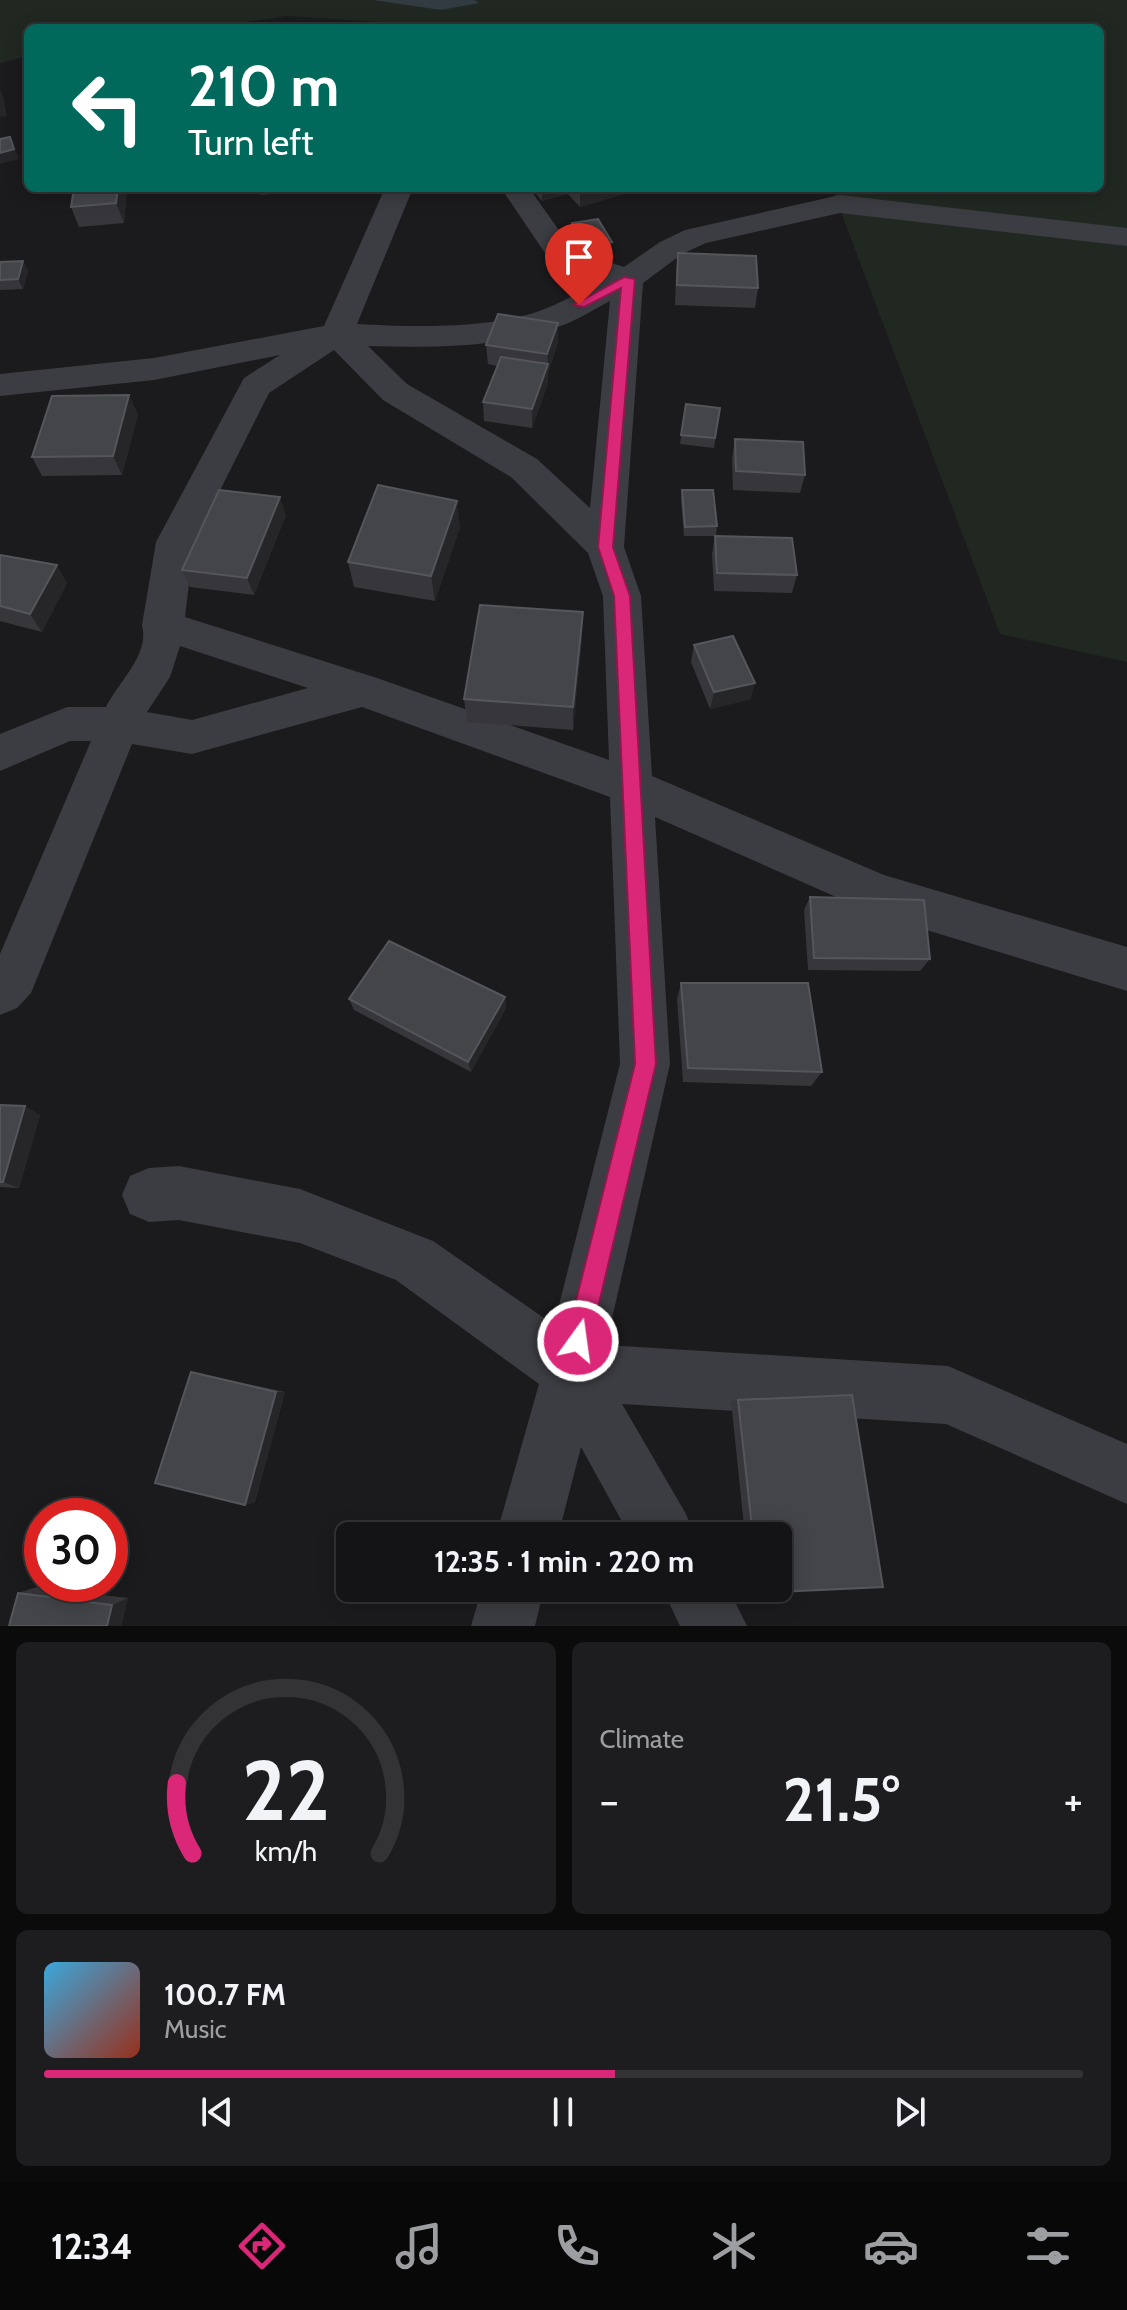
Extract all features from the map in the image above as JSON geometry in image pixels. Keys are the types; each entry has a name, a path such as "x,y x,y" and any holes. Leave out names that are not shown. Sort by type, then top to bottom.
{"street":[{"path":"0,992 14,977 127,706 150,677 163,637 162,625 175,542 256,386 337,334 397,192"},
{"path":"518,192 562,256 628,279"},
{"path":"793,192 840,204 1127,237"},
{"path":"0,385 154,369 337,334 436,338 512,327 555,317 628,279 671,248 696,236 840,204"},
{"path":"531,1522 571,1372 645,1064 622,596 605,547 628,279"},
{"path":"337,334 395,392 524,468 605,547"},
{"path":"162,625 363,690 633,787 877,894 1127,969"},
{"path":"0,753 67,724 119,724 192,737 363,690"},
{"path":"149,1195 179,1193 300,1216 414,1260 571,1372 656,1522"},
{"path":"571,1372 948,1395 1127,1474"},
{"path":"503,1626 509,1602"},
{"path":"701,1602 715,1626"}],"shaded area":[{"path":"0,0 1127,0 1127,662 1000,634 834,192 1104,192 1104,24 411,24 286,16 234,24 24,24 24,57 0,63"},
{"path":"373,0 475,0 479,3 441,10"}],"building":[{"path":"10,137 14,149 0,153 0,139"},
{"path":"73,192 117,192 116,203 71,207"},
{"path":"598,219 612,242 585,247 572,223"},
{"path":"678,253 756,256 758,288 677,285"},
{"path":"23,261 18,279 0,280 0,262"},
{"path":"498,314 558,323 547,354 486,345"},
{"path":"501,357 548,364 532,409 483,402"},
{"path":"129,395 113,456 32,457 52,396"},
{"path":"686,404 720,408 715,438 681,435"},
{"path":"735,439 803,442 805,475 736,471"},
{"path":"378,485 457,501 431,576 348,562"},
{"path":"219,490 280,497 247,578 182,570"},
{"path":"682,490 713,490 717,526 685,527"},
{"path":"715,536 792,538 797,575 717,573"},
{"path":"0,555 57,565 30,614 0,606"},
{"path":"480,605 583,612 573,707 464,699"},
{"path":"733,636 755,683 714,692 694,645"},
{"path":"810,897 924,900 930,959 814,958"},
{"path":"389,941 505,997 468,1062 349,999"},
{"path":"681,983 808,983 822,1072 688,1068"},
{"path":"0,1105 25,1106 3,1182 0,1182"},
{"path":"191,1372 276,1392 245,1505 155,1483"},
{"path":"852,1395 883,1587 792,1591 792,1522 751,1522 738,1400"},
{"path":"18,1593 24,1594 24,1602 112,1605 107,1626 9,1626"}],"route":[{"path":"578,1341 645,1064 622,596 605,547 628,279 579,305"}]}
